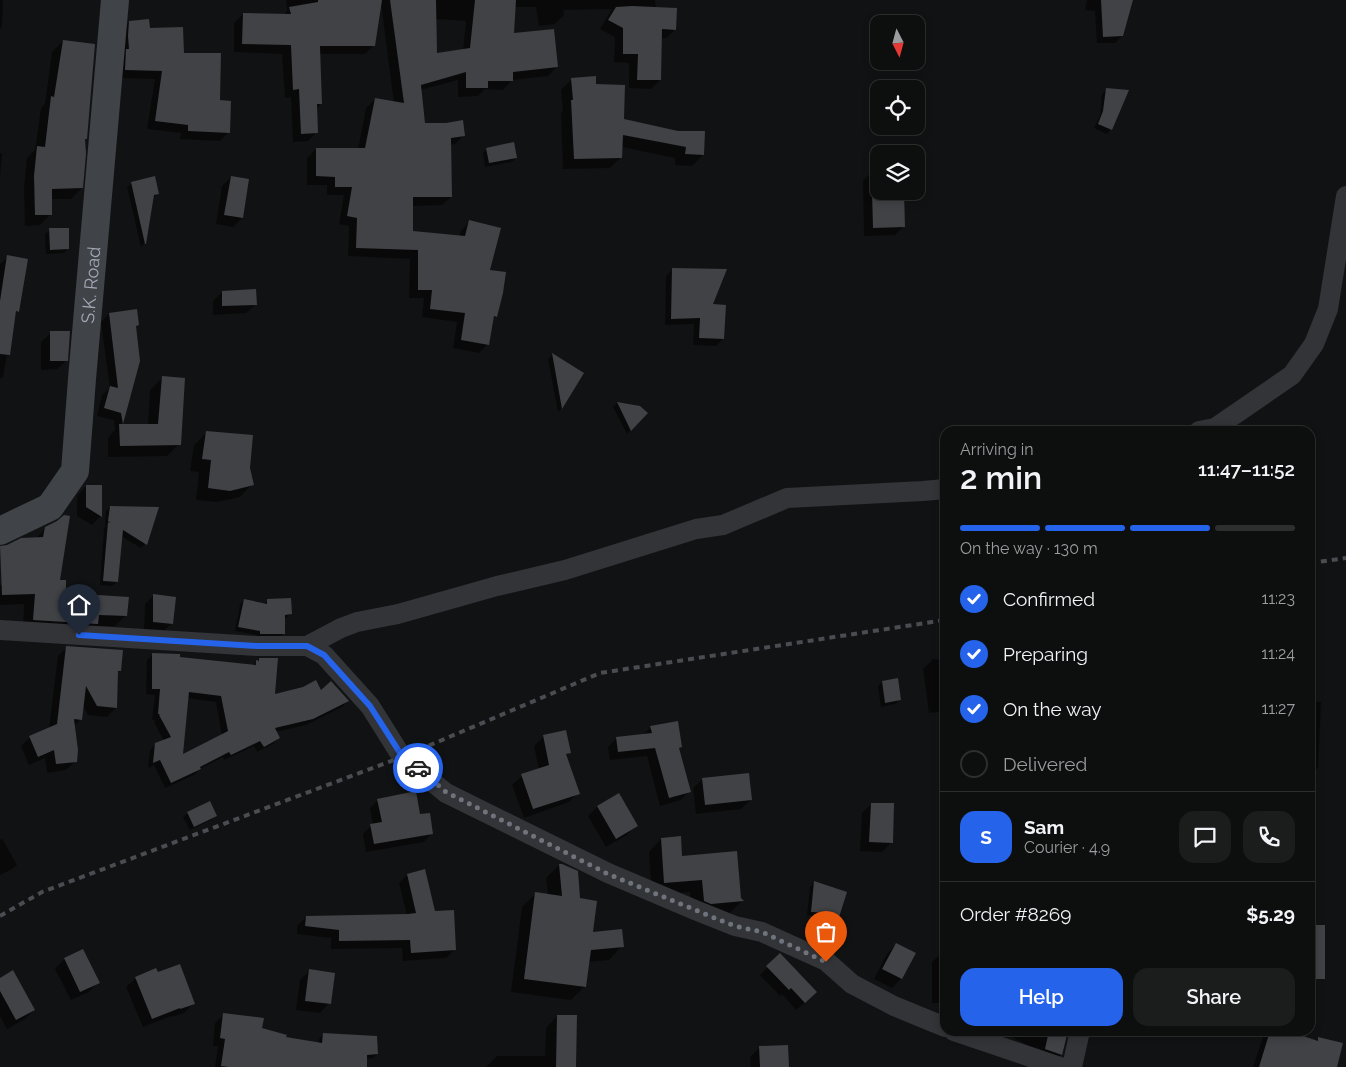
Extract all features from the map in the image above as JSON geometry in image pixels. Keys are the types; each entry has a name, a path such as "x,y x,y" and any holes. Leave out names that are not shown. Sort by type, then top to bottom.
{"main road":[{"name":"S.K. Road","path":"0,531 50,507 75,471 115,0"}],"street":[{"path":"1218,426 1292,375 1314,344 1328,309 1346,196"},
{"path":"307,646 349,625 565,570 696,529 723,524 787,498 940,489"},
{"path":"0,630 257,646 307,646 324,655 370,706 402,756 446,792 608,874 703,914 735,926 762,932 826,962 852,984 894,1006 940,1026"},
{"path":"969,1036 1060,1067"},
{"path":"1072,1067 1079,1036"}],"building":[{"path":"318,0 382,0 375,46 320,46 322,104 317,104 318,133 301,134 299,89 293,90 291,45 242,44 243,13 291,14 289,7 318,2"},
{"path":"390,0 436,0 437,53 470,48 475,0 516,0 514,33 554,29 558,67 513,72 513,81 488,81 488,88 466,88 466,72 421,85 425,123 446,123 463,120 465,136 451,138 452,197 413,197 413,231 465,236 469,220 501,228 490,270 506,272 503,293 497,317 494,316 489,345 461,340 465,313 430,309 432,290 418,290 418,250 356,248 357,218 347,216 352,187 335,187 335,177 316,176 316,148 365,148 375,98 404,103"},
{"path":"1101,0 1133,0 1123,36 1103,37"},
{"path":"616,7 677,8 676,30 662,29 661,80 637,80 638,54 623,54 623,28 608,20"},
{"path":"149,19 150,28 183,27 184,53 221,53 220,100 231,101 230,133 188,131 188,125 155,121 162,71 125,70 126,49 129,49 129,21"},
{"path":"63,40 95,44 87,139 85,139 86,154 83,188 52,189 52,215 35,215 34,176 37,146 45,147 51,96 54,97"},
{"path":"596,76 596,84 625,85 624,119 678,131 705,131 704,155 685,154 686,147 623,135 622,158 574,159 571,78"},
{"path":"1106,88 1129,90 1112,130 1098,124 1103,111"},
{"path":"514,142 517,158 489,163 486,148"},
{"path":"155,176 159,194 154,195 145,244 131,182"},
{"path":"231,176 249,179 243,218 224,215"},
{"path":"872,200 904,200 905,227 873,228"},
{"path":"49,228 69,228 69,249 50,250"},
{"path":"7,255 28,259 19,312 16,311 10,355 0,354 0,301"},
{"path":"672,268 727,269 713,304 726,305 724,339 699,338 700,318 671,319"},
{"path":"256,289 257,305 222,306 222,291"},
{"path":"137,309 139,325 136,326 140,361 123,424 121,413 104,408 110,386 118,388 109,313"},
{"path":"50,331 70,331 68,361 50,361"},
{"path":"552,353 584,373 562,409"},
{"path":"162,376 185,378 181,445 120,446 119,424 158,424"},
{"path":"617,402 640,406 648,413 631,431"},
{"path":"206,431 253,435 250,468 254,485 230,491 208,488 211,460 202,459"},
{"path":"86,485 102,485 102,517 86,507"},
{"path":"110,506 159,507 147,545 123,530 118,582 103,581 108,522 111,523 108,521"},
{"path":"64,515 70,516 60,580 66,580 66,593 129,597 127,616 99,615 98,624 33,620 35,594 2,595 0,546 7,545 21,538 43,537 45,527"},
{"path":"153,594 176,597 173,624 153,622"},
{"path":"291,598 292,614 285,615 285,634 260,634 260,631 238,627 244,599 267,604 267,599"},
{"path":"66,646 123,650 121,671 118,671 117,708 97,706 86,686 82,720 74,719 78,750 77,762 56,764 54,750 38,757 29,736 57,724"},
{"path":"152,653 180,654 180,657 256,665 256,660 259,661 259,658 278,658 275,694 303,687 316,680 321,690 331,681 349,701 313,719 275,728 280,738 264,747 260,741 231,755 229,752 200,767 201,769 171,783 160,760 153,763 155,743 171,737 160,714 158,714 160,689 152,689","holes":["189,692 221,696 228,731 183,754"]},
{"path":"898,678 901,700 885,703 882,681"},
{"path":"678,721 682,747 679,748 691,792 669,798 655,748 618,752 616,737 652,733 650,726"},
{"path":"566,730 571,753 566,754 580,794 533,809 521,774 549,765 543,735"},
{"path":"749,773 752,800 705,805 702,778"},
{"path":"416,791 420,814 430,813 433,834 374,844 370,824 382,822 377,799"},
{"path":"619,793 638,826 616,839 597,806"},
{"path":"210,801 217,816 194,827 187,812"},
{"path":"871,803 894,803 893,843 869,842"},
{"path":"681,836 682,856 737,851 741,898 744,901 711,904 704,901 702,880 664,883 661,838"},
{"path":"559,864 578,871 580,898 597,901 593,932 622,929 624,947 591,950 586,987 524,979 535,892 562,896"},
{"path":"425,869 435,911 454,910 456,950 411,953 410,940 339,941 339,930 305,926 306,916 416,913 407,874"},
{"path":"814,881 847,892 835,930 839,932 830,947 814,939 829,913 811,912"},
{"path":"1315,925 1325,925 1325,979 1315,979"},
{"path":"896,943 916,953 902,979 882,969"},
{"path":"83,949 100,983 80,992 64,958"},
{"path":"780,953 817,992 805,1003 791,988 789,990 766,966"},
{"path":"180,964 195,1004 152,1019 135,977 156,968 158,972"},
{"path":"309,969 335,973 331,1004 305,1001"},
{"path":"13,970 35,1010 16,1020 0,991 0,978"},
{"path":"223,1013 264,1018 262,1028 287,1035 286,1037 322,1043 323,1033 377,1036 378,1054 367,1055 367,1067 221,1066 225,1039 220,1038"},
{"path":"557,1015 577,1015 576,1067 556,1067"},
{"path":"1048,1036 1067,1036 1062,1055 1045,1049"},
{"path":"1268,1036 1303,1036 1318,1041 1318,1037 1343,1043 1337,1067 1259,1067"},
{"path":"788,1045 789,1067 760,1067 759,1046"}],"railway":[{"path":"1315,562 1346,558"},
{"path":"0,916 42,892 402,757 600,673 940,621"}],"way so far":[{"path":"418,768 446,792 608,874 735,926 762,932 826,962"}],"route":[{"path":"79,635 257,646 307,646 324,655 370,706 402,756 418,768"}]}
